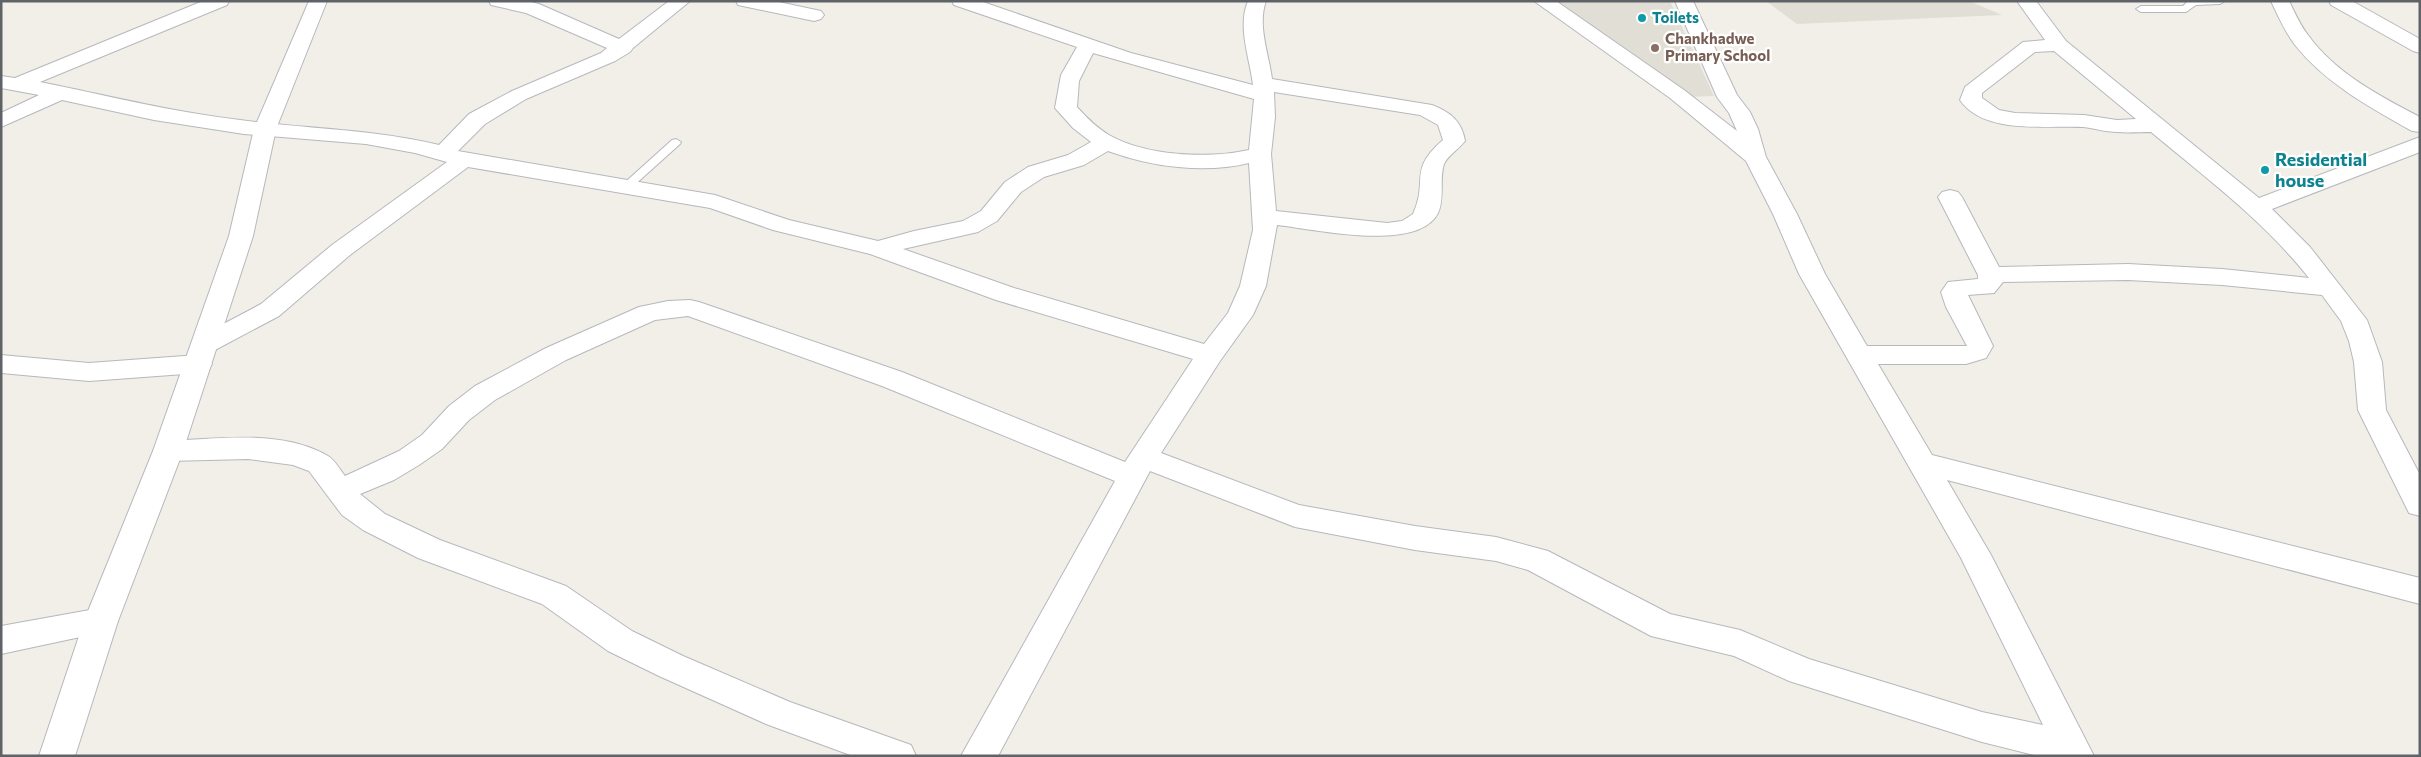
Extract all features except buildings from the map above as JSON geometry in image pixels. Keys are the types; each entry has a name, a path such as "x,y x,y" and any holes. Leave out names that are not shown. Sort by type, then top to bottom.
{"street":[{"path":"9,83 220,1"},
{"path":"498,1 532,8 623,48"},
{"path":"1,364 17,364 73,372 131,370 201,354 270,310 454,157 477,118 519,95 587,68 623,48 681,1"},
{"path":"746,1 814,15"},
{"path":"961,1 1088,45 1162,68 1264,89 1425,109 1440,115 1449,123 1454,132 1454,141 1437,156 1432,165 1430,207 1422,220 1407,228 1387,230 1264,217"},
{"path":"979,756 1138,467 1210,355 1240,315 1253,286 1265,230 1260,154 1264,117 1264,89 1254,38 1254,9 1257,1"},
{"path":"1543,1 1677,94 1755,158"},
{"path":"1684,1 1727,97 1739,112 1747,129 1755,158 1785,214 1812,274 1919,462 1975,555 2074,752"},
{"path":"2026,1 2059,45 2256,207 2301,252 2330,288 2354,320 2368,362 2372,410 2420,504"},
{"path":"2280,1 2303,41 2347,81 2382,106 2420,126"},
{"path":"2338,1 2420,46"},
{"path":"57,756 101,621 168,451 201,354 240,236 265,129 320,2"},
{"path":"1088,45 1070,71 1066,90 1066,108 1082,125 1106,143 1148,155 1196,162 1227,161 1260,154"},
{"path":"2059,45 2030,46 1972,91 1971,100 1980,108 1993,115 2014,119 2084,121 2117,126 2157,125"},
{"path":"9,83 62,92 166,116 265,129 317,131 384,140 454,157 715,202 781,225 879,249 1005,294 1210,355"},
{"path":"1,121 62,92"},
{"path":"879,249 914,238 970,227 989,216 1013,187 1036,172 1076,160 1106,143"},
{"path":"2256,207 2420,144"},
{"path":"1858,355 1966,355 1976,352 1980,346 1959,307 1954,292 1957,288 1985,287 1990,282 1991,275 1950,197"},
{"path":"1991,275 2128,272 2222,277 2330,288"},
{"path":"339,491 384,472 410,458 432,442 459,413 486,393 556,354 648,313 668,309 690,308 1138,467 1294,516 1415,538 1496,549 1537,560 1663,626 1740,644 1802,671 1982,727 2074,752"},
{"path":"168,451 277,450 300,456 319,464 353,507 374,522 429,549 554,596 620,640 671,666 778,713 898,756"},
{"path":"1919,462 2420,591"},
{"path":"1,640 101,621"}],"lane":[{"path":"2141,9 2186,9 2193,2 2220,1"},
{"path":"626,187 676,142"}],"shaded area":[{"name":"Chankhadwe Primary School","path":"1549,1 1670,1 1714,96 1687,97"},
{"path":"1766,1 1969,1 2002,15 1797,24"}],"place":[{"name":"Toilets","path":"1642,18"},
{"name":"Chankhadwe Primary School","path":"1655,48"},
{"name":"Residential house","path":"2265,170"}]}
